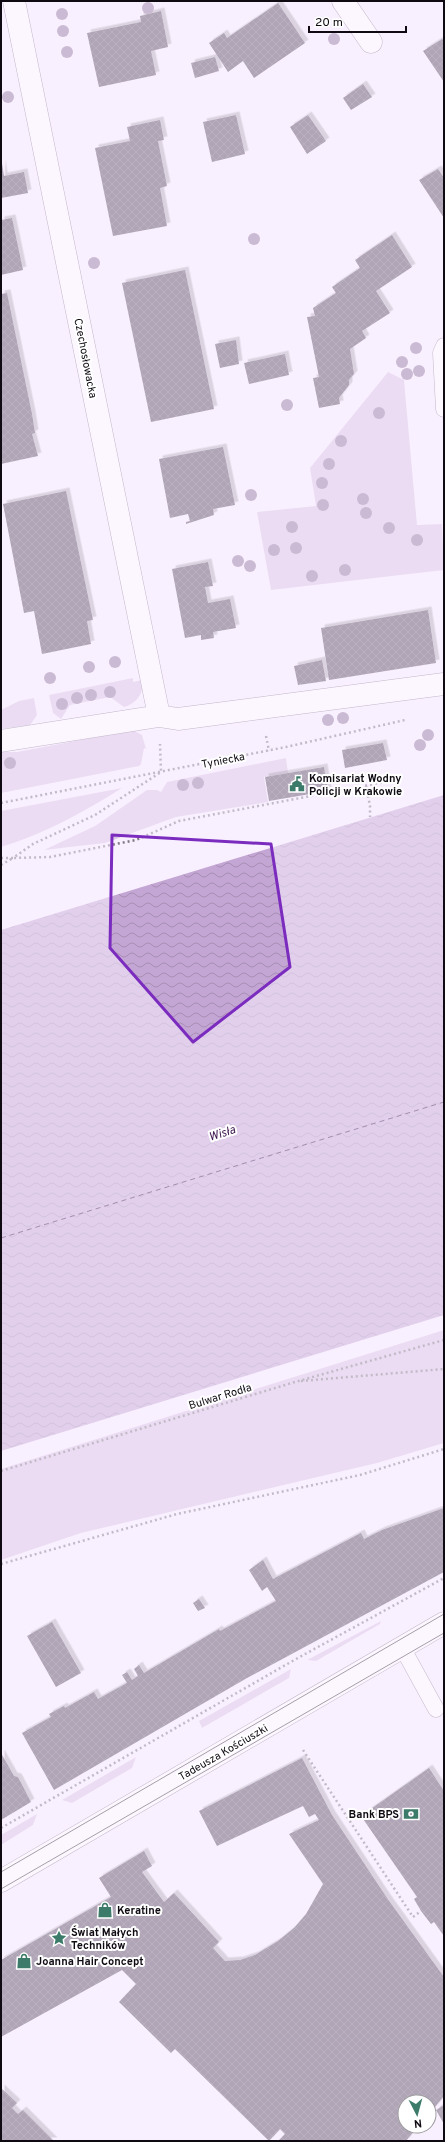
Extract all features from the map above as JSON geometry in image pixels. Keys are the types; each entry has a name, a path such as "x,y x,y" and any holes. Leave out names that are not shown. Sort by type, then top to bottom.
{"street":[{"name":"Czechosłowacka","path":"14,1 159,716"},
{"path":"343,1 371,42"},
{"path":"1,741 159,716 178,719 444,684"},
{"name":"Tadeusza Kościuszki","path":"1,1881 444,1623"}],"lane":[{"path":"444,346 441,353 444,409"},
{"path":"402,1647 436,1709"}],"path":[{"name":"Tyniecka","path":"1,803 286,747 407,719"},
{"path":"1,865 33,844 95,815 161,772"},
{"path":"1,858 50,857 136,840 179,821 390,781"},
{"path":"366,786 370,806 370,817"},
{"name":"Bulwar Rodła","path":"1,1471 295,1382 444,1340"},
{"path":"295,1382 444,1370"},
{"path":"1,1564 177,1514 360,1475 444,1449"},
{"path":"1,1828 296,1659 444,1578"},
{"path":"303,1750 414,1917 421,1911"}],"highlighted area":[{"path":"112,835 271,844 290,967 193,1042 110,948"}],"shaded area":[{"path":"388,372 404,380 417,525 442,524 444,570 271,590 257,512 316,506 310,468"},
{"path":"133,678 133,682 142,680 143,685 139,697 128,706 124,707 110,697 70,705 61,719 53,713 49,695"},
{"path":"34,698 37,715 30,725 1,729 1,710 19,701"},
{"path":"133,730 142,735 146,749 144,748 141,764 139,766 1,793 1,752 17,752"},
{"path":"286,758 288,773 264,777 268,802 176,817 105,843 44,850 95,826 147,790 157,790 161,792 167,782"},
{"path":"122,788 63,822 33,836 1,847 1,811"},
{"path":"444,1330 444,1443 377,1463 81,1533 1,1560 1,1469"},
{"path":"381,1621 380,1624 316,1661 307,1660"},
{"path":"291,1669 289,1678 202,1728 199,1721"},
{"path":"136,1757 132,1768 72,1803 62,1800"},
{"path":"37,1814 33,1825 1,1845 1,1835"}],"water":[{"name":"Wisła","path":"444,795 444,1315 1,1451 1,930"}],"building":[{"path":"278,3 305,43 254,78 243,61 228,72 209,43 224,33 227,38"},
{"path":"161,11 168,47 151,51 156,75 99,87 87,33 141,22 140,16"},
{"path":"442,39 444,41 444,82 423,51"},
{"path":"215,57 219,71 195,78 191,63"},
{"path":"363,84 372,97 351,110 343,98"},
{"path":"236,115 245,154 212,162 203,122"},
{"path":"308,115 326,141 307,154 290,127"},
{"path":"160,120 164,140 158,141 167,186 160,188 167,226 113,236 95,148 130,141 127,127"},
{"path":"2,163 4,176 24,172 28,193 1,198"},
{"path":"438,169 444,178 444,218 419,180"},
{"path":"12,218 23,270 1,275 1,220"},
{"path":"392,235 412,267 376,291 390,313 362,331 366,338 350,349 354,374 349,380 349,385 339,398 340,404 319,408 313,378 319,377 307,317 315,316 313,308 336,293 332,287 360,268 355,260"},
{"path":"185,270 214,409 151,422 122,283"},
{"path":"7,293 32,414 35,433 32,434 38,456 1,464 1,294"},
{"path":"236,340 239,364 220,368 215,344"},
{"path":"285,354 289,375 249,384 244,363"},
{"path":"223,447 235,505 213,509 214,515 186,524 186,522 190,521 188,514 170,518 159,459"},
{"path":"66,491 93,620 87,621 91,644 42,654 34,611 24,613 3,504"},
{"path":"208,562 213,586 205,587 208,603 230,599 236,628 213,632 214,638 201,640 201,635 185,638 172,569"},
{"path":"428,610 436,663 329,680 321,628"},
{"path":"322,660 326,681 298,685 294,666"},
{"path":"383,743 387,760 345,768 342,750"},
{"name":"Komisariat Wodny Policji w Krakowie","path":"324,767 328,791 269,801 265,777"},
{"path":"444,1508 444,1572 247,1678 54,1790 22,1733 51,1717 49,1714 64,1706 65,1708 94,1692 98,1699 127,1683 122,1675 127,1672 132,1680 138,1676 134,1669 139,1665 144,1673 219,1629 220,1631 276,1601 267,1587 262,1591 249,1570 263,1560 273,1579 361,1533 364,1539 382,1530"},
{"path":"199,1599 205,1608 198,1611 193,1603"},
{"path":"52,1622 81,1673 56,1687 27,1636"},
{"path":"1,1753 14,1776 18,1777 31,1802 1,1820"},
{"path":"302,1758 332,1815 387,1898 444,1977 444,2096 437,2104 437,2094 397,2094 397,2134 412,2134 406,2141 278,2141 285,2134 280,2129 269,2141 175,2049 171,2053 119,2002 136,1984 122,1970 1,2037 1,1960 111,1897 99,1878 144,1851 152,1866 142,1872 164,1902 174,1893 219,1942 213,1948 225,1961 240,1960 255,1955 278,1941 294,1928 306,1914 323,1884 289,1834 319,1820 315,1814 309,1817 303,1806 217,1846 199,1811"},
{"path":"429,1768 444,1791 444,1936 434,1922 431,1924 421,1911 414,1899 417,1897 361,1816"},
{"path":"1,2088 17,2103 12,2108 18,2114 23,2110 54,2141 1,2141"},
{"path":"444,2105 444,2124 437,2112 437,2109"}],"ferry route":[{"path":"1,1238 444,1102"}],"tram line":[{"path":"1,1872 444,1614"},
{"path":"1,1889 444,1633"}],"place":[{"name":"Komisariat Wodny Policji w Krakowie","path":"297,784"},
{"name":"Bank BPS","path":"411,1814"},
{"name":"Keratine","path":"105,1910"},
{"name":"Świat Małych Techników","path":"59,1938"},
{"name":"Joanna Hair Concept","path":"24,1961"}]}
